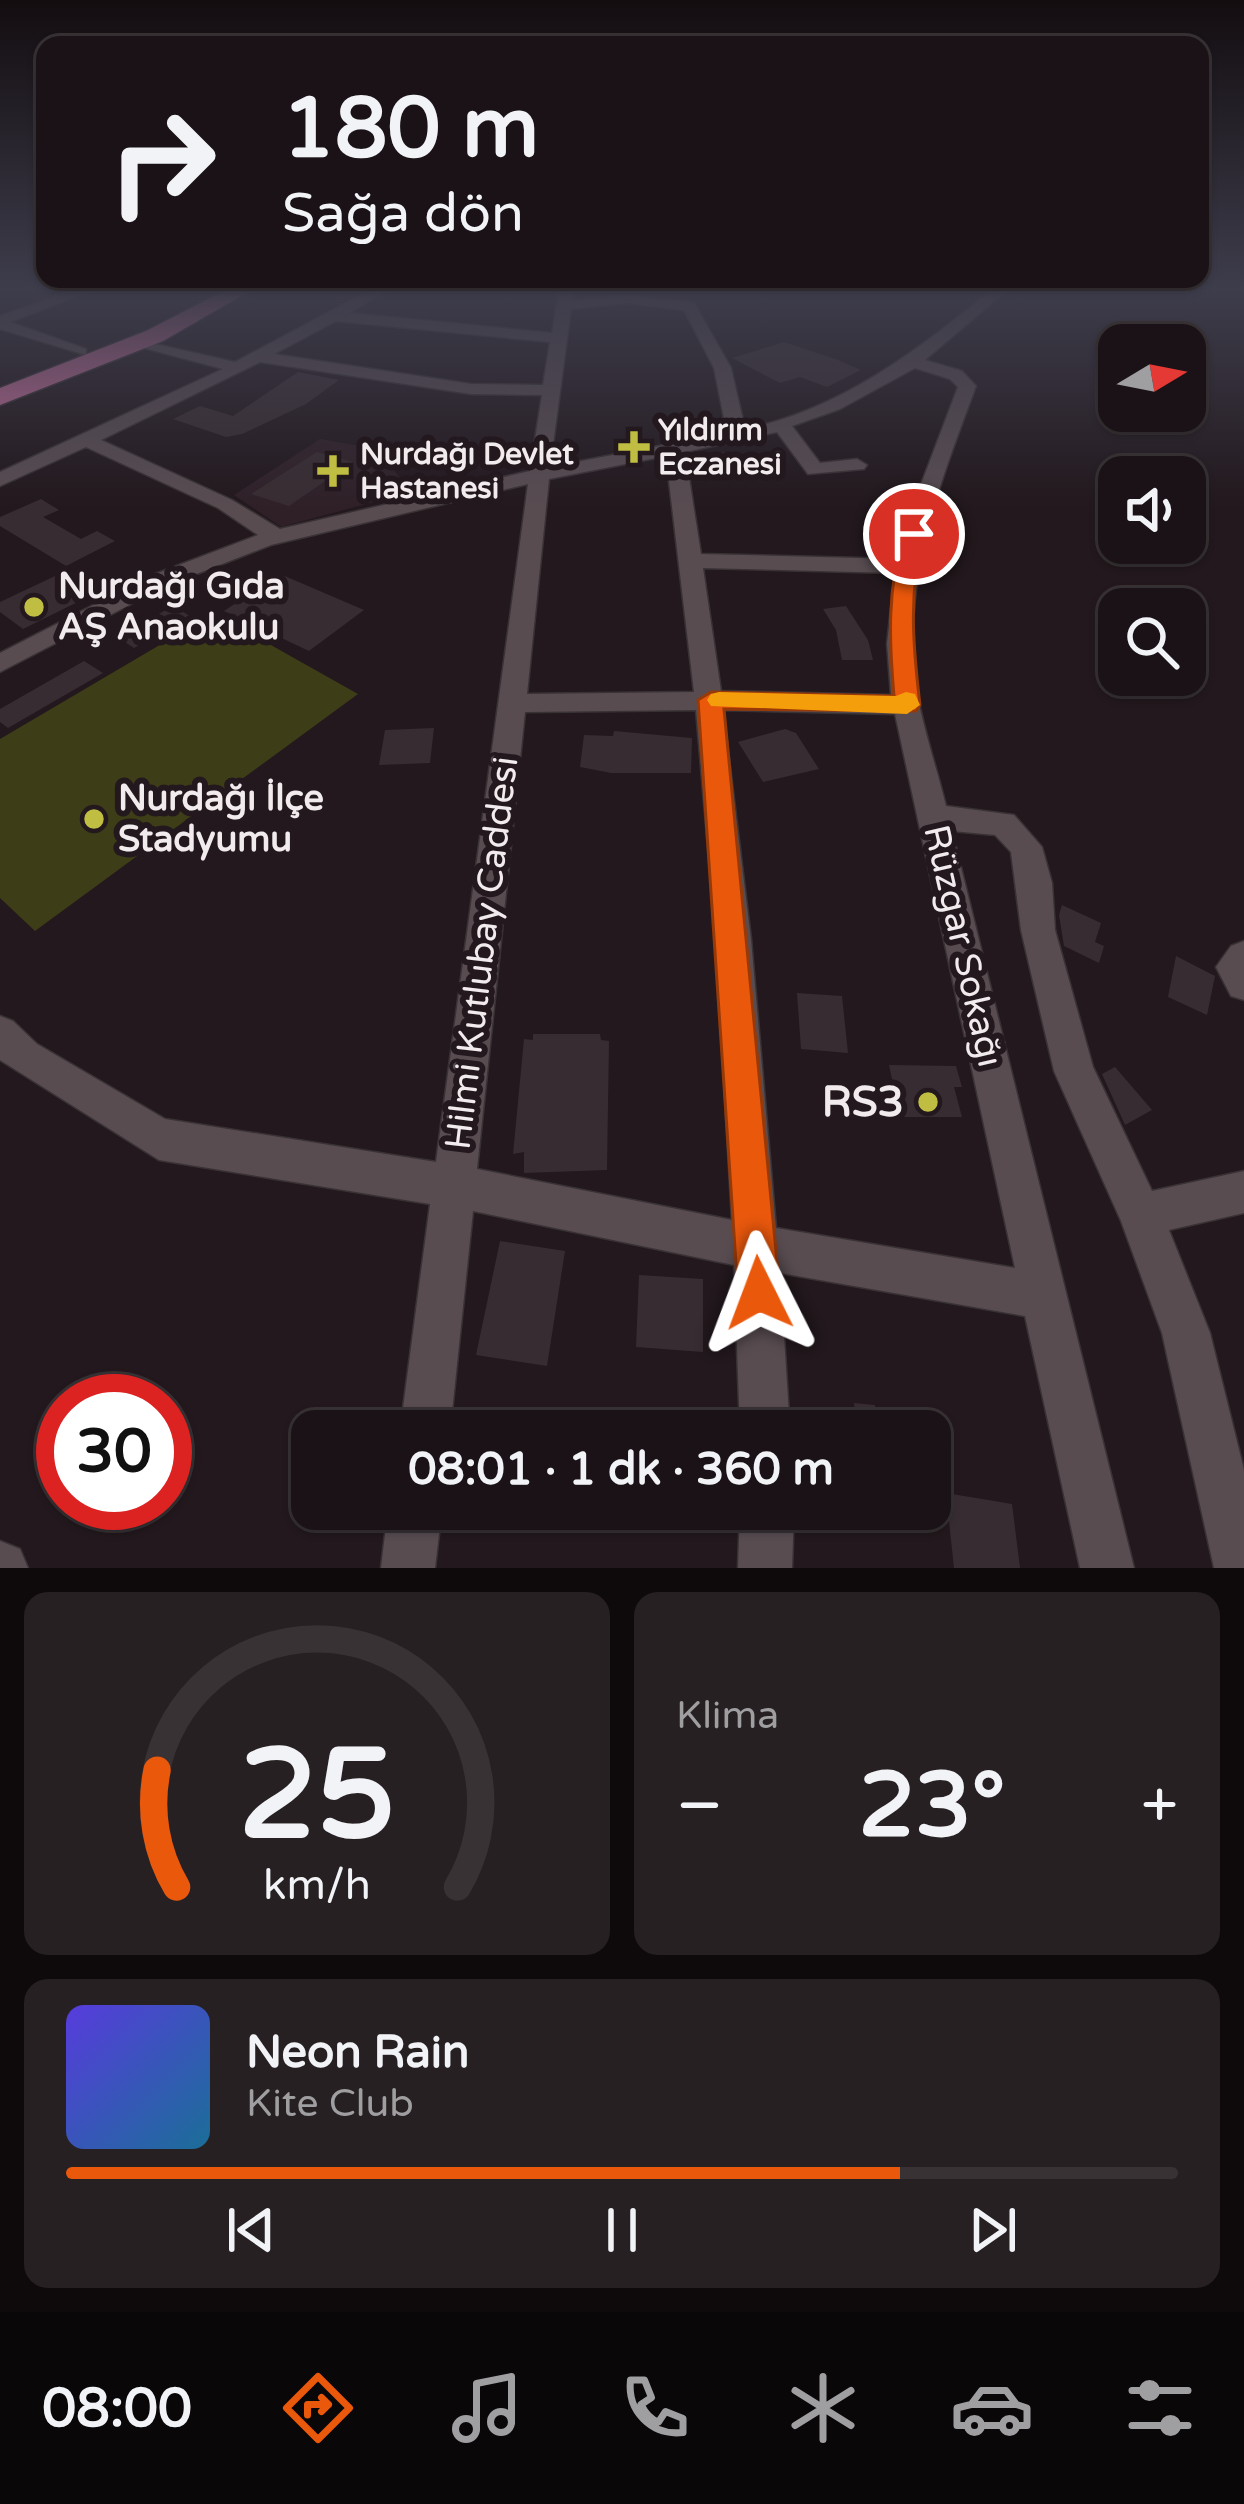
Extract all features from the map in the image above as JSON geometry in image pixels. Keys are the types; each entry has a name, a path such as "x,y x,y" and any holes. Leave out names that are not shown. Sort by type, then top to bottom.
{"highway":[{"path":"0,383 54,362"},
{"path":"0,397 88,362"}],"street":[{"path":"216,362 238,368"},
{"path":"0,480 249,362"},
{"path":"293,362 471,389 551,390"},
{"name":"Hilmi Kutlubay Caddesi","path":"427,1410 555,362"},
{"path":"723,362 736,436"},
{"path":"0,664 158,581 277,537 781,424 835,405 913,362"},
{"name":"Rüzgar Sokağı","path":"914,362 956,375 967,386 905,566 899,646 907,705 1107,1568"},
{"path":"781,424 815,470 856,464"},
{"path":"86,440 225,504 277,537"},
{"path":"675,450 711,700 757,1247 764,1410"},
{"path":"694,561 905,566"},
{"path":"512,703 711,700 907,705"},
{"path":"933,818 1003,824 1026,847 1035,883 1038,930 1074,1071 1141,1215 1186,1333 1241,1568"},
{"path":"1244,957 1234,967 1244,983"},
{"path":"0,1034 22,1058 159,1139 454,1186 757,1247 1043,1295"},
{"path":"1141,1215 1244,1192"},
{"path":"408,1568 413,1530"},
{"path":"765,1568 766,1530"}],"shaded area":[{"name":"Nurdağı Devlet Hastanesi","path":"320,439 377,449 411,492 281,527 234,495"},
{"name":"Nurdağı İlçe Stadyumu","path":"214,613 358,694 35,931 0,898 0,739"}],"building":[{"path":"740,362 843,362 861,370 827,387 800,377 780,383"},
{"path":"298,372 339,380 306,404 242,434 226,437 173,419 200,406 233,416"},
{"path":"317,452 353,462 289,506 251,494"},
{"path":"725,452 729,474 693,477 690,457"},
{"path":"41,499 59,510 43,517 81,539 97,531 115,541 66,566 0,526 0,517"},
{"path":"280,574 364,610 309,651 224,611"},
{"name":"Nurdağı Gıda AŞ Anaokulu","path":"55,576 86,598 23,629 0,612 0,602"},
{"path":"173,606 190,616 134,648 117,637"},
{"path":"846,606 868,640 873,660 842,660 836,630 823,609"},
{"path":"84,661 103,673 8,728 0,722 0,709"},
{"path":"434,728 430,763 379,765 385,730"},
{"path":"785,729 796,733 819,769 763,782 738,742"},
{"path":"614,731 692,738 691,773 611,773 580,767 584,735 613,736"},
{"path":"1062,905 1101,923 1095,942 1104,946 1099,963 1064,946"},
{"path":"1176,956 1215,976 1207,1015 1168,997"},
{"path":"797,993 842,996 848,1053 801,1049"},
{"path":"533,1034 600,1034 601,1040 609,1041 607,1170 524,1173 524,1152 513,1154 524,1039 533,1040"},
{"name":"RS3","path":"889,1065 956,1066 962,1087 954,1087 962,1117 900,1117"},
{"path":"1115,1067 1152,1110 1125,1125 1102,1074"},
{"path":"500,1241 565,1251 547,1366 476,1355"},
{"path":"639,1275 703,1279 703,1352 636,1347"},
{"path":"854,1403 875,1405 876,1410 855,1410"},
{"path":"951,1494 1012,1504 1020,1568 954,1568"}],"slow traffic":[{"path":"719,700 907,705 906,700"}],"place":[{"name":"Yıldırım Eczanesi","path":"634,447"},
{"name":"Nurdağı Devlet Hastanesi","path":"333,471"},
{"name":"Nurdağı Gıda AŞ Anaokulu","path":"34,607"},
{"name":"Nurdağı İlçe Stadyumu","path":"94,819"},
{"name":"RS3","path":"928,1102"}],"route":[{"path":"759,1293 711,700 907,705 899,630 905,566 914,534"}]}
